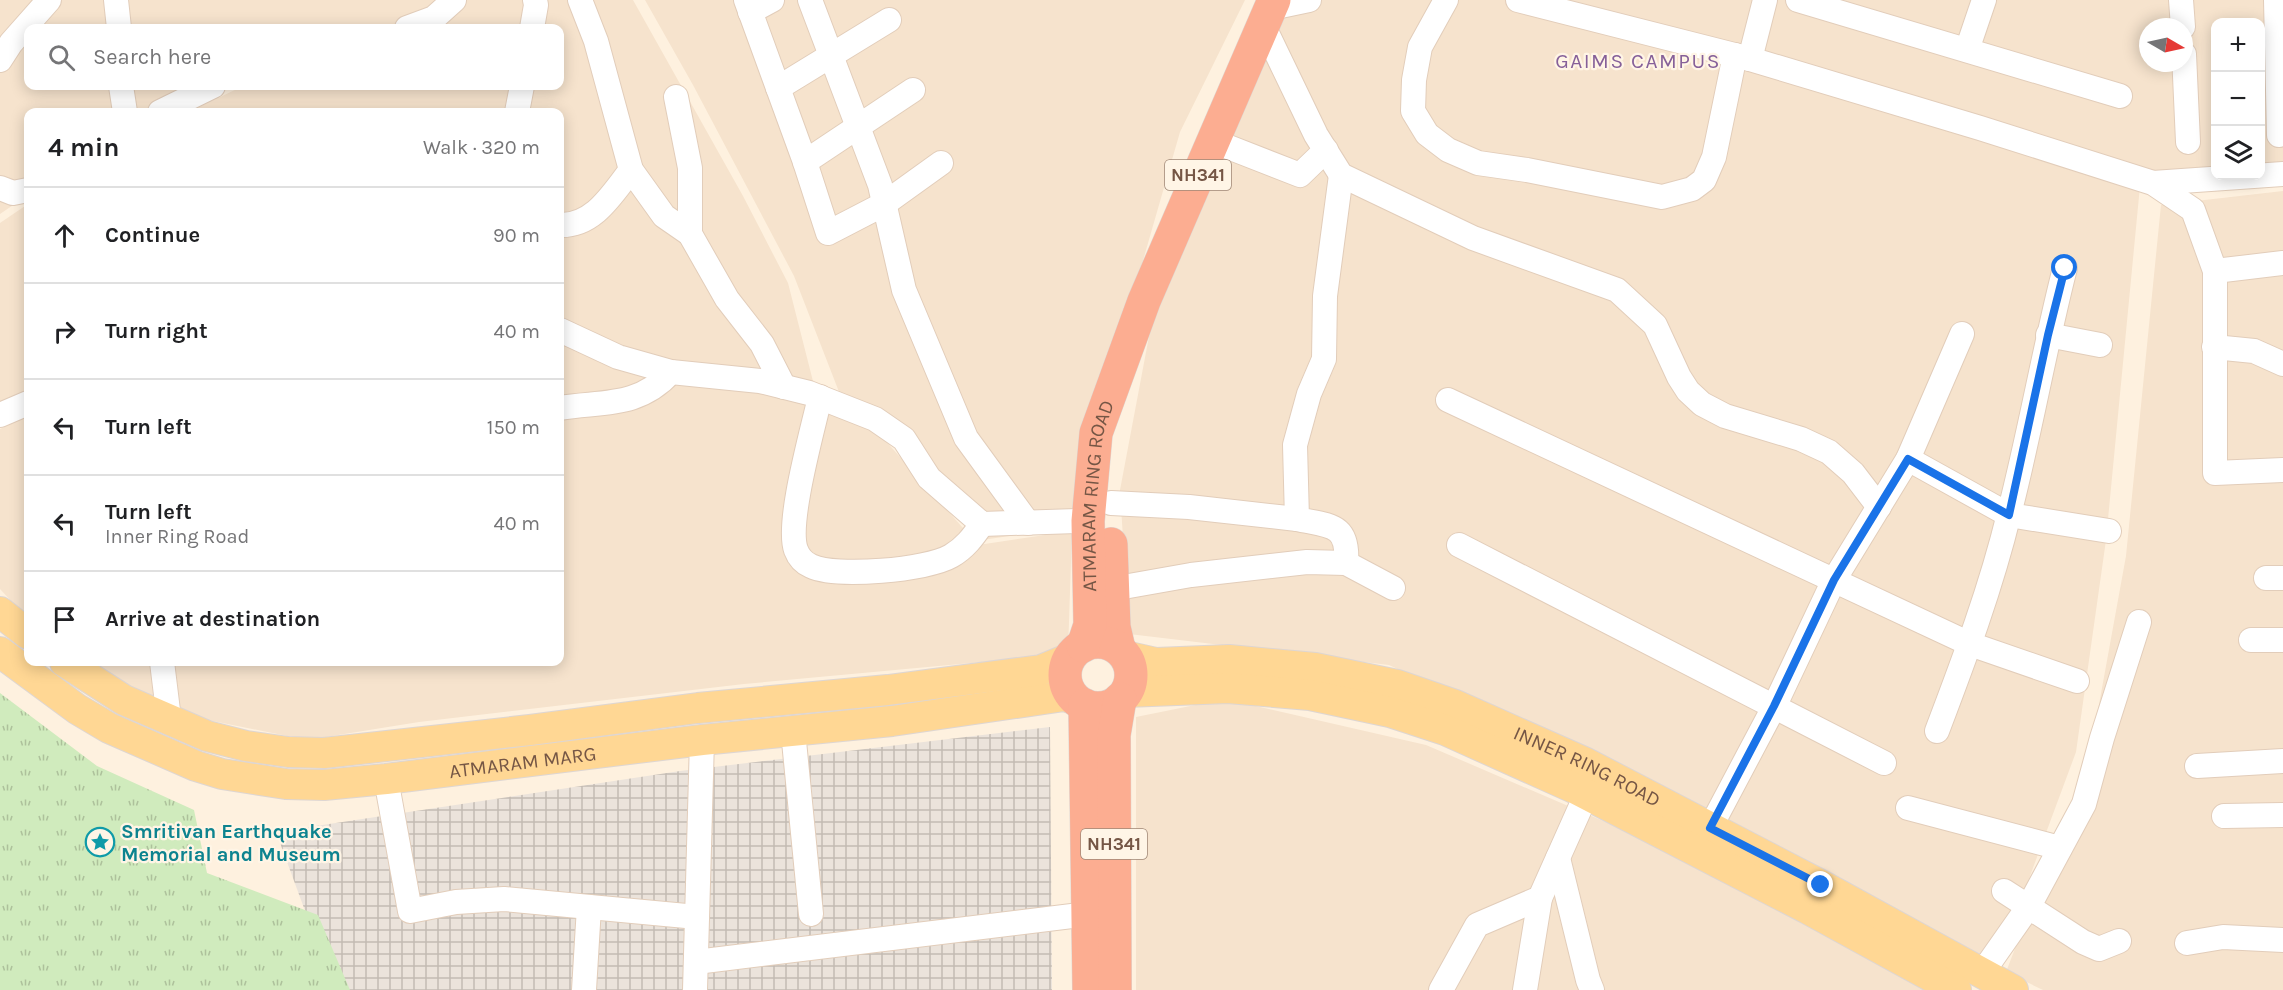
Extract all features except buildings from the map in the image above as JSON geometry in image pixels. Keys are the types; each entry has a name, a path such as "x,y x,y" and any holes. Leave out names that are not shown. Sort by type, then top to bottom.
{"highway":[{"name":"ATMARAM RING ROAD","path":"1076,652 1090,625 1088,521 1096,434 1144,301 1270,11"},
{"name":"ATMARAM RING ROAD","path":"1122,652 1114,627 1111,503 1113,438 1126,352"},
{"path":"1076,652 1101,642 1122,652"},
{"name":"NH341","path":"1076,652 1065,676 1071,693 1081,703 1089,990"},
{"name":"NH341","path":"1115,990 1114,735 1123,696 1131,674 1130,664 1122,652"},
{"path":"1081,703 1104,708 1123,696"}],"main road":[{"path":"0,612 24,631"},
{"name":"ATMARAM MARG","path":"0,652 77,709 109,728 196,766 222,774 286,784 324,785 386,779 702,740 892,721 1064,696 1081,703"},
{"name":"ATMARAM MARG","path":"76,666 92,672 123,700 207,736 238,745 288,752 340,752 698,708 1041,670 1076,652"},
{"name":"INNER RING ROAD","path":"1122,652 1156,663 1229,660 1315,668 1397,686 1455,705 1586,763 1821,885 2013,990"},
{"name":"INNER RING ROAD","path":"1123,696 1228,688 1311,695 1390,712 1445,730 1586,795 1808,909 1954,990"}],"street":[{"path":"28,24 49,0"},
{"path":"116,0 119,24"},
{"path":"418,24 434,18 454,0"},
{"path":"533,24 535,0"},
{"path":"580,0 596,41 631,170 664,216 690,234 727,299 762,344 784,387"},
{"path":"772,0 748,6 806,162 828,233 884,204 941,163"},
{"path":"810,0 880,185 904,290 966,438 1028,523"},
{"path":"1309,0 1270,11 1326,150 1341,175 1473,238 1617,290 1655,325 1678,377 1688,391 1702,404 1725,416 1801,439 1828,452 1853,474 1879,507"},
{"path":"1446,0 1420,47 1414,80 1413,111 1427,134 1448,150 1478,163 1527,170 1662,197 1692,189 1704,180 1714,157 1742,57 1766,0"},
{"path":"1518,0 1742,57 1980,128 2153,183 2193,210 2216,271 2215,473 2283,470"},
{"path":"1798,0 2120,96"},
{"path":"1967,50 1984,0"},
{"path":"2181,0 2182,18"},
{"path":"2276,0 2279,135"},
{"path":"778,88 889,20"},
{"path":"0,60 24,29"},
{"path":"2185,72 2188,142"},
{"path":"121,90 124,108"},
{"path":"167,108 205,90"},
{"path":"518,108 521,90"},
{"path":"806,162 913,90"},
{"path":"676,97 690,168 690,234"},
{"path":"1213,141 1300,175 1326,150"},
{"path":"564,224 581,222 596,212 631,170"},
{"path":"2153,183 2283,174"},
{"path":"1297,519 1295,446 1309,394 1324,358 1325,296 1341,175"},
{"path":"0,188 13,193 24,191"},
{"path":"2216,271 2283,263"},
{"path":"1937,731 1970,644 2009,515 2065,268"},
{"path":"564,332 618,357 670,372 760,381 820,397 875,419 904,439 929,478 982,524 1077,521"},
{"path":"1710,828 1774,706 1834,580 1908,459 1962,334"},
{"path":"2048,335 2100,345"},
{"path":"2214,347 2254,351 2283,364"},
{"path":"564,408 627,400 646,394 660,384 670,372"},
{"path":"820,397 797,497 794,542 803,561 813,567 830,571 883,571 922,565 949,558 965,547 982,524"},
{"path":"1448,400 1970,644 2077,681"},
{"path":"0,415 24,404"},
{"path":"1908,459 2009,515 2109,531"},
{"path":"1111,503 1189,507 1297,519 1328,526 1338,530 1344,537 1347,546 1346,563"},
{"path":"1459,545 1884,763"},
{"path":"1112,589 1191,575 1295,563 1346,563 1393,588"},
{"path":"1982,973 2029,906 2084,804 2102,738 2139,622"},
{"path":"2251,640 2283,640"},
{"path":"162,666 169,719"},
{"path":"793,731 811,914"},
{"path":"695,990 702,740"},
{"path":"2197,766 2283,761"},
{"path":"386,779 410,911 456,902 504,899 697,917"},
{"path":"1525,990 1540,898 1586,795"},
{"path":"1908,808 2060,848"},
{"path":"2224,816 2283,815"},
{"path":"1558,858 1592,990"},
{"path":"2004,891 2083,942 2099,949 2119,941"},
{"path":"1441,990 1477,925 1540,898"},
{"path":"584,990 589,907"},
{"path":"696,962 1080,915"},
{"path":"2187,943 2223,937 2283,940"}],"shaded area":[{"path":"0,0 454,0 411,24 24,24 24,90 219,90 179,108 24,108 24,198 0,214"},
{"path":"459,0 633,0 743,196 788,283 817,397 659,364 564,326 564,108 197,108 235,90 564,90 564,24 429,24"},
{"path":"645,0 1245,0 1180,132 1066,528 982,540 888,428 841,397 794,276 693,85"},
{"path":"1276,0 2283,0 2283,169 2265,171 2265,18 2211,18 2211,177 2140,186 2106,540 2076,752 1994,973 1751,835 1389,665 1129,634 1120,490 1150,331"},
{"path":"2283,191 2283,990 2043,990 2006,972 2090,754 2126,556 2161,205"},
{"path":"24,207 24,407 0,418 0,223"},
{"path":"564,338 831,407 884,439 978,545 1072,531 1068,652 744,684 419,722 307,740 183,715 84,666 564,666"},
{"path":"24,418 24,615 0,589 0,429"},
{"path":"1225,699 1426,745 1645,839 1949,990 1136,990 1136,717"},
{"path":"1050,727 1052,990 339,990 304,908 276,832 680,771"}],"green space":[{"name":"Smritivan Earthquake Memorial and Museum","path":"0,693 97,766 194,810 207,873 318,915 350,990 0,990"}],"place":[{"name":"Smritivan Earthquake Memorial and Museum","path":"100,842"}],"district":[{"name":"GAIMS CAMPUS","path":"1638,61"}],"route":[{"path":"1821,885 1710,828 1774,706 1834,580 1908,459 2009,515 2065,268"}]}
